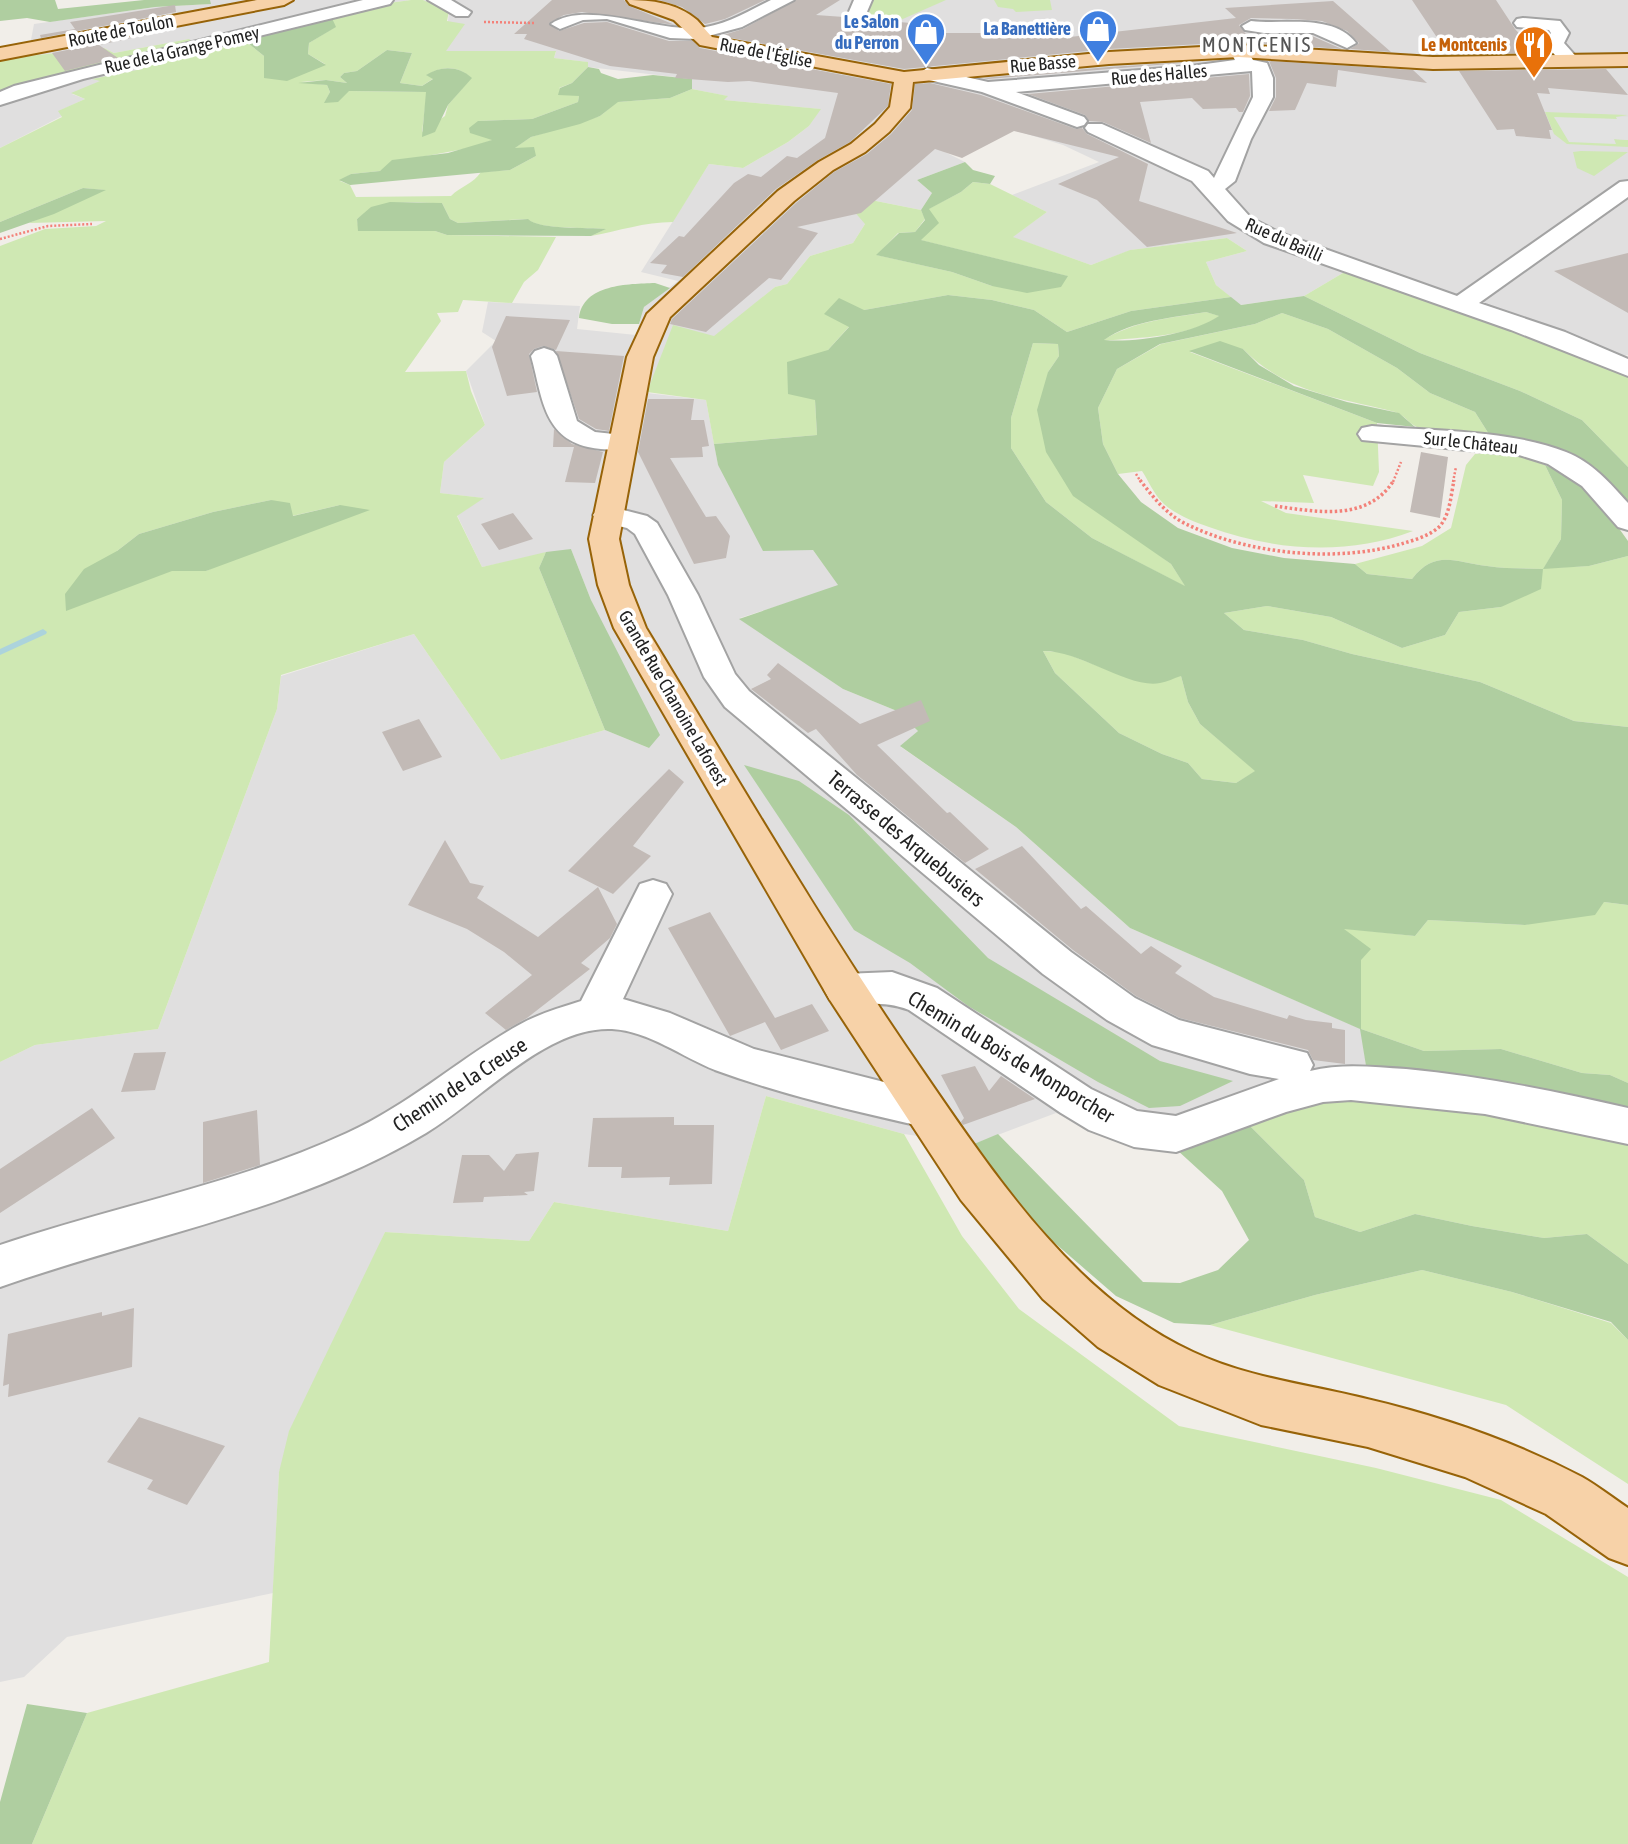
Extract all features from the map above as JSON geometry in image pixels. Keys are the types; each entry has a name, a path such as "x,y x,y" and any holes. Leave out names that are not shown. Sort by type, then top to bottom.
{"main road":[{"name":"Route de Toulon","path":"0,54 284,0"},
{"path":"636,0 694,26 702,38"},
{"name":"Rue de l'Église","path":"702,38 827,64 868,69 903,90"},
{"name":"Rue Basse","path":"903,90 927,74 1200,52 1243,57 1290,53 1423,63 1628,60"},
{"name":"Grande Rue Chanoine Laforest","path":"903,90 896,114 882,128 858,148 826,166 786,196 659,314 640,357 604,539 606,565 613,589 630,628 844,989 978,1186 1060,1284 1115,1331 1176,1368 1261,1401 1368,1423 1471,1454 1564,1496 1628,1539"}],"street":[{"path":"437,0 469,16"},
{"path":"560,24 579,15 604,13 663,32 702,38 785,0"},
{"path":"854,21 863,0"},
{"name":"Rue de la Grange Pomey","path":"0,99 21,90 77,75 374,2"},
{"path":"1200,52 1251,26 1278,8"},
{"path":"641,24 662,11"},
{"path":"1523,23 1554,24 1560,33 1555,44 1571,61"},
{"path":"1251,26 1322,28 1335,33 1347,43"},
{"path":"1213,187 1224,181 1242,138 1261,109 1265,78 1260,67 1243,57"},
{"name":"Rue des Halles","path":"988,88 1175,74 1243,57"},
{"path":"927,74 988,88 1077,121"},
{"path":"1038,108 1107,102 1173,86 1180,82 1175,74"},
{"name":"Rue du Bailli","path":"1107,102 1095,128 1182,167 1213,187 1229,212 1253,229 1368,274 1524,324 1628,368"},
{"path":"1461,304 1628,187"},
{"path":"544,356 564,424 569,431 592,439 622,442"},
{"name":"Sur le Château","path":"1386,435 1522,447 1558,458 1592,480 1628,521"},
{"name":"Terrasse des Arquebusiers","path":"608,515 637,522 647,529 683,595 720,677 737,699 1057,964 1121,1009 1167,1032 1250,1057 1292,1065"},
{"path":"594,1016 653,894"},
{"name":"Chemin du Bois de Monporcher","path":"844,989 892,987 923,999 1076,1101 1134,1129 1158,1134 1176,1134 1290,1094 1325,1085 1357,1083 1445,1089 1545,1106 1628,1126"},
{"name":"Chemin de la Creuse","path":"0,1266 207,1203 334,1158 412,1119 539,1034 576,1018 611,1013 646,1021 701,1048 771,1073 924,1109"}],"path":[{"path":"469,16 560,24"},
{"path":"0,239 48,226 92,224"},
{"path":"1275,506 1316,513 1356,510 1388,492 1397,477 1401,461 1386,435"},
{"path":"1136,474 1157,504 1185,523 1236,541 1292,553 1349,555 1389,549 1419,539 1441,524 1451,495 1457,442"}],"shaded area":[{"path":"210,0 411,0 374,5 148,62 142,69 101,81 72,94 85,99 59,111 62,116 0,148 0,96 189,39 114,53 104,48 28,56 34,24 155,7 210,4"},
{"path":"423,0 1628,0 1628,355 1596,361 1348,270 1304,296 1240,305 1216,285 1206,262 1247,251 1227,238 1131,250 1091,265 1012,237 1047,212 1012,195 1099,162 1063,145 1017,131 985,126 945,152 965,162 917,180 932,193 921,210 866,199 865,224 853,243 810,256 787,284 775,287 647,393 706,400 718,465 813,550 839,586 740,618 843,689 897,711 918,731 901,747 1016,827 1130,928 1361,1029 1367,1072 1333,1099 1222,1133 1126,1142 1056,1113 974,1144 904,1134 766,1096 728,1231 554,1202 529,1241 385,1232 279,1472 273,1593 67,1637 24,1677 0,1682 0,1062 35,1045 158,1029 277,709 281,676 414,634 501,760 605,730 649,748 571,549 482,567 457,515 483,498 440,493 444,462 485,425 466,371 496,341 482,332 488,302 580,306 577,329 636,335 644,307 678,281 641,272 709,164 743,168 788,142 809,126 820,109 723,100 727,96 692,89 692,79 588,67 587,62 554,58 556,52 445,51 449,11"},
{"path":"1554,117 1628,117 1628,140 1614,139 1616,144 1569,142"}],"green space":[{"path":"0,0 55,0 58,9 144,0 210,0 211,4 155,7 50,22 27,18 0,21"},
{"path":"423,0 449,11 447,21 465,24 446,51 556,51 554,58 588,62 588,67 572,83 559,88 579,96 578,102 532,119 478,121 493,140 469,148 421,157 380,171 351,174 340,181 350,185 356,197 451,196 481,172 510,170 536,156 513,149 531,137 600,116 617,102 670,98 692,89 728,96 724,100 821,109 809,126 788,142 743,168 709,164 673,222 642,225 591,236 605,229 542,225 527,219 458,223 450,219 442,203 408,202 377,207 357,219 359,231 435,231 447,235 556,237 538,270 524,282 512,303 463,300 458,312 437,313 441,321 405,372 466,371 485,425 444,462 440,493 484,498 457,516 482,567 546,552 539,568 605,730 501,760 414,634 281,675 277,709 158,1029 35,1045 0,1062 0,246 45,229 96,226 106,221 29,223 104,190 83,188 0,222 0,148 62,117 58,111 85,99 71,93 100,81 92,79 142,69 148,62 243,39 264,56 325,64 308,54 309,43 335,27 331,16 374,5","holes":["387,50 412,53 400,83 422,86 434,78 427,75 444,69 455,69 471,78 448,105 445,116 422,132 427,92 348,91 325,102 330,92 327,85 301,82 326,80 347,83 340,77 344,73 357,71","271,500 292,516 340,505 206,571 172,571 117,551 139,534 213,512"]},
{"path":"869,0 946,0 896,22 860,18"},
{"path":"994,0 1050,0 1052,10 1016,12 998,7"},
{"path":"331,16 336,27 309,43 308,54 326,65 287,81 264,78 264,56 243,39"},
{"path":"189,39 196,45 0,96 0,59 104,48 114,53"},
{"path":"387,50 412,53 400,83 422,86 433,79 426,75 443,69 455,69 472,78 448,105 435,132 422,137 426,92 349,91 338,102 324,103 330,92 327,85 298,83 326,80 347,83 340,77 344,73 357,71"},
{"path":"588,67 599,69 601,73 618,79 653,75 692,79 692,89 670,98 618,102 600,116 531,137 515,148 534,147 536,156 510,170 350,185 339,180 351,174 380,171 392,160 448,153 492,140 470,133 469,128 478,121 532,119 578,102 579,96 558,95 560,88 572,83"},
{"path":"1545,112 1628,115 1616,117 1618,119 1554,118 1613,139 1628,140 1628,147 1567,144 1554,134"},
{"path":"1573,152 1628,152 1594,176 1577,168"},
{"path":"965,162 973,170 995,176 990,184 973,182 961,192 929,209 939,223 921,240 1068,276 1061,287 1027,293 876,255 899,233 915,232 925,220 921,210 932,193 917,180"},
{"path":"973,182 990,184 1047,212 1013,237 1091,265 1130,250 1227,238 1247,251 1206,262 1216,285 1231,297 1131,311 1067,332 1034,310 992,300 948,295 864,310 828,350 815,400 817,435 714,444 706,400 647,392 673,325 714,336 775,287 787,284 810,256 853,243 865,224 853,210 866,199 921,210 925,219 915,232 898,233 877,255 952,272 992,286 1067,276 920,240 928,209 961,192"},
{"path":"83,188 106,190 54,214 0,233 0,222"},
{"path":"390,202 442,203 450,219 458,223 528,219 542,225 606,229 591,236 358,231 357,219 371,207"},
{"path":"1348,270 1596,361 1628,377 1628,467 1582,420 1520,391 1420,353 1304,296"},
{"path":"655,283 670,288 644,307 639,324 612,324 579,318 582,307 598,292 632,284"},
{"path":"948,295 992,300 1034,310 1067,332 1131,311 1231,297 1241,305 1304,296 1420,353 1520,391 1582,420 1628,467 1628,509 1607,479 1560,453 1492,439 1475,412 1430,393 1397,368 1328,329 1282,313 1255,324 1160,344 1117,369 1098,408 1103,444 1118,474 1141,502 1178,528 1232,548 1284,558 1355,564 1367,574 1412,579 1429,564 1446,560 1494,567 1543,569 1541,589 1501,607 1459,612 1445,635 1402,648 1331,617 1267,606 1224,613 1244,630 1303,640 1352,654 1480,682 1574,721 1628,727 1628,905 1604,902 1595,915 1525,925 1428,920 1415,936 1344,929 1371,949 1361,960 1361,1029 1424,1051 1501,1049 1582,1073 1610,1075 1628,1083 1628,1113 1367,1072 1360,1029 1130,928 1016,827 900,746 918,731 897,711 843,689 739,619 838,585 813,550 763,551 718,465 714,444 817,435 815,400 788,394 787,362 828,350 849,327 824,314 839,298 864,310","holes":["1206,312 1219,316 1194,328 1163,336 1104,340 1140,324","1033,343 1058,344 1059,356 1048,372 1037,410 1046,452 1073,496 1171,564 1185,586 1092,538 1046,502 1011,448 1011,418","1043,651 1072,656 1119,675 1148,683 1163,682 1181,676 1188,702 1200,724 1255,771 1236,783 1202,779 1188,763 1162,754 1119,733 1055,673"]},
{"path":"1206,312 1220,316 1178,333 1102,341 1139,325"},
{"path":"1282,313 1328,329 1397,368 1430,393 1475,412 1492,439 1423,429 1414,426 1395,412 1314,392 1278,376 1243,349 1190,352 1377,423 1379,472 1373,486 1303,475 1314,503 1261,501 1286,513 1413,531 1388,539 1337,547 1260,541 1209,527 1178,514 1159,499 1142,471 1118,474 1103,444 1098,408 1117,369 1161,344 1255,324"},
{"path":"1220,341 1243,349 1259,365 1294,386 1347,402 1399,413 1415,427 1377,423 1189,351"},
{"path":"1033,343 1058,344 1059,356 1048,372 1124,529 1171,564 1186,587 1092,538 1046,502 1011,448 1011,418"},
{"path":"1513,452 1545,465 1562,500 1561,539 1544,568 1589,566 1628,556 1628,727 1574,721 1480,682 1352,654 1303,640 1244,630 1224,613 1267,606 1331,617 1402,648 1445,635 1459,612 1501,607 1543,569 1494,567 1446,560 1429,564 1412,579 1367,574 1355,564 1422,546 1451,528 1466,465 1475,454"},
{"path":"1545,465 1573,477 1598,499 1628,541 1628,556 1589,566 1543,569 1561,539 1562,500"},
{"path":"271,500 290,503 293,516 340,505 370,510 206,571 172,571 66,611 65,594 84,569 117,551 139,534 213,512"},
{"path":"571,549 591,600 660,735 649,748 605,730 539,568 546,552"},
{"path":"1043,651 1062,652 1126,677 1181,676 1188,702 1200,724 1256,771 1236,783 1202,779 1188,763 1162,754 1119,733 1055,673"},
{"path":"744,765 799,781 849,815 988,958 1160,1061 1233,1081 1180,1106 1149,1108 1098,1082 968,1006 910,963 854,930"},
{"path":"1604,902 1628,905 1628,1083 1610,1075 1582,1073 1501,1049 1424,1051 1361,1029 1361,959 1343,928 1415,936 1428,920 1525,925"},
{"path":"766,1096 904,1134 962,1236 1019,1309 1179,1426 1376,1468 1501,1500 1628,1577 1628,1844 32,1844 87,1713 269,1662 279,1472 289,1431 385,1232 529,1241 554,1202 728,1231"},
{"path":"1333,1099 1444,1108 1628,1142 1628,1264 1587,1234 1544,1238 1415,1214 1360,1232 1315,1217 1304,1180 1249,1125"},
{"path":"1249,1125 1304,1180 1315,1217 1360,1232 1415,1214 1544,1238 1587,1234 1628,1264 1628,1340 1611,1322 1512,1292 1422,1270 1315,1295 1210,1325 1174,1323 1116,1296 1034,1225 974,1144 998,1134 1143,1282 1180,1283 1218,1270 1249,1240 1222,1191 1176,1149"},
{"path":"1422,1270 1512,1292 1611,1323 1628,1340 1628,1484 1506,1405 1210,1325 1315,1295"},
{"path":"27,1704 87,1713 32,1844 0,1844 0,1802"}],"building":[{"path":"552,0 624,0 629,6 675,25 582,12 564,15 549,23 559,31 584,23 607,22 669,41 693,41 700,48 891,84 888,106 850,142 776,189 683,277 661,273 667,265 650,263 679,236 684,237 734,183 748,174 761,177 787,156 797,158 825,138 838,93 749,81 675,78 677,74 610,66 524,39 527,34 514,34"},
{"path":"659,0 765,0 725,19 705,24 682,7"},
{"path":"796,0 840,0 816,15 844,17 843,22 853,28 867,19 921,24 913,33 1067,33 1070,37 1236,18 1225,8 1333,1 1391,52 1350,49 1359,43 1347,31 1322,21 1293,19 1251,18 1239,25 1245,33 1264,36 1312,36 1342,49 1239,42 1109,49 904,69 720,36 743,29"},
{"path":"1412,0 1496,0 1515,29 1531,46 1543,46 1549,53 1448,54"},
{"path":"175,5 176,12 41,38 40,35 75,29 70,22"},
{"path":"178,28 99,45 118,58 65,71 52,53"},
{"path":"1205,61 988,79 983,78 1109,67"},
{"path":"1269,61 1413,70 1427,83 1338,70 1336,87 1307,83 1295,110 1269,111 1276,97 1276,78"},
{"path":"1606,69 1628,95 1548,88 1550,94 1537,93 1552,130 1549,130 1551,139 1516,136 1514,129 1497,130 1459,71"},
{"path":"1249,74 1250,96 1243,112 1236,108 1203,109 1192,98 1140,102 1151,143 1103,122 1089,121 1085,115 1028,94"},
{"path":"930,83 981,95 1076,129 1082,128 1087,134 1148,164 1139,201 1237,233 1147,247 1097,200 1058,184 1119,157 1014,131 962,158 935,149 861,213 797,227 818,233 781,280 769,278 706,332 670,324 672,319 796,203 834,172 867,154 891,134 912,110 915,84"},
{"path":"1628,253 1628,313 1554,271"},
{"path":"506,316 570,320 556,350 543,346 529,354 537,392 507,396 492,347"},
{"path":"556,351 624,356 609,431 596,429 579,419"},
{"path":"648,399 694,399 691,420 704,420 709,446 702,447 703,457 670,458 706,517 716,516 730,536 726,558 694,564 638,452"},
{"path":"554,429 572,444 603,452 595,483 565,482 574,447 553,447"},
{"path":"1421,452 1448,457 1440,518 1410,512"},
{"path":"513,513 533,539 499,550 481,524"},
{"path":"778,663 860,724 921,700 930,721 877,745 947,813 950,812 989,849 965,863 857,775 816,729 808,733 751,689 771,679 767,675"},
{"path":"419,719 442,757 403,771 382,732"},
{"path":"669,769 684,782 633,846 651,856 613,894 568,871"},
{"path":"445,840 470,883 484,886 477,898 538,937 598,887 617,924 610,938 581,963 590,969 527,1018 506,1030 485,1013 532,975 504,952 467,929 408,905"},
{"path":"1022,846 1081,909 1086,906 1141,954 1151,946 1182,966 1175,973 1214,997 1287,1019 1289,1015 1332,1023 1332,1028 1345,1030 1345,1064 1313,1060 1308,1050 1180,1018 1136,996 1073,950 975,869"},
{"path":"710,912 775,1018 812,1004 829,1031 781,1050 765,1022 730,1036 668,928"},
{"path":"166,1052 155,1090 121,1092 134,1053"},
{"path":"975,1066 989,1091 1001,1076 1035,1099 963,1125 961,1122 964,1118 941,1075"},
{"path":"92,1108 115,1138 0,1213 0,1169"},
{"path":"257,1110 260,1165 203,1183 203,1122"},
{"path":"674,1117 674,1125 714,1125 712,1184 669,1185 670,1177 621,1178 622,1167 588,1167 593,1118"},
{"path":"539,1152 534,1191 524,1192 528,1195 484,1197 483,1202 453,1203 462,1155 489,1155 504,1171 516,1154"},
{"path":"134,1308 132,1367 8,1397 9,1384 3,1386 8,1334 102,1312 102,1316"},
{"path":"139,1417 225,1446 187,1505 147,1489 153,1480 107,1462"}],"waterway":[{"path":"0,652 43,632"}],"place":[{"name":"La Banettière","path":"1098,63"},
{"name":"Le Salon du Perron","path":"926,66"},
{"name":"Le Montcenis","path":"1534,79"}],"district":[{"name":"MONTCENIS","path":"1257,45"}]}
